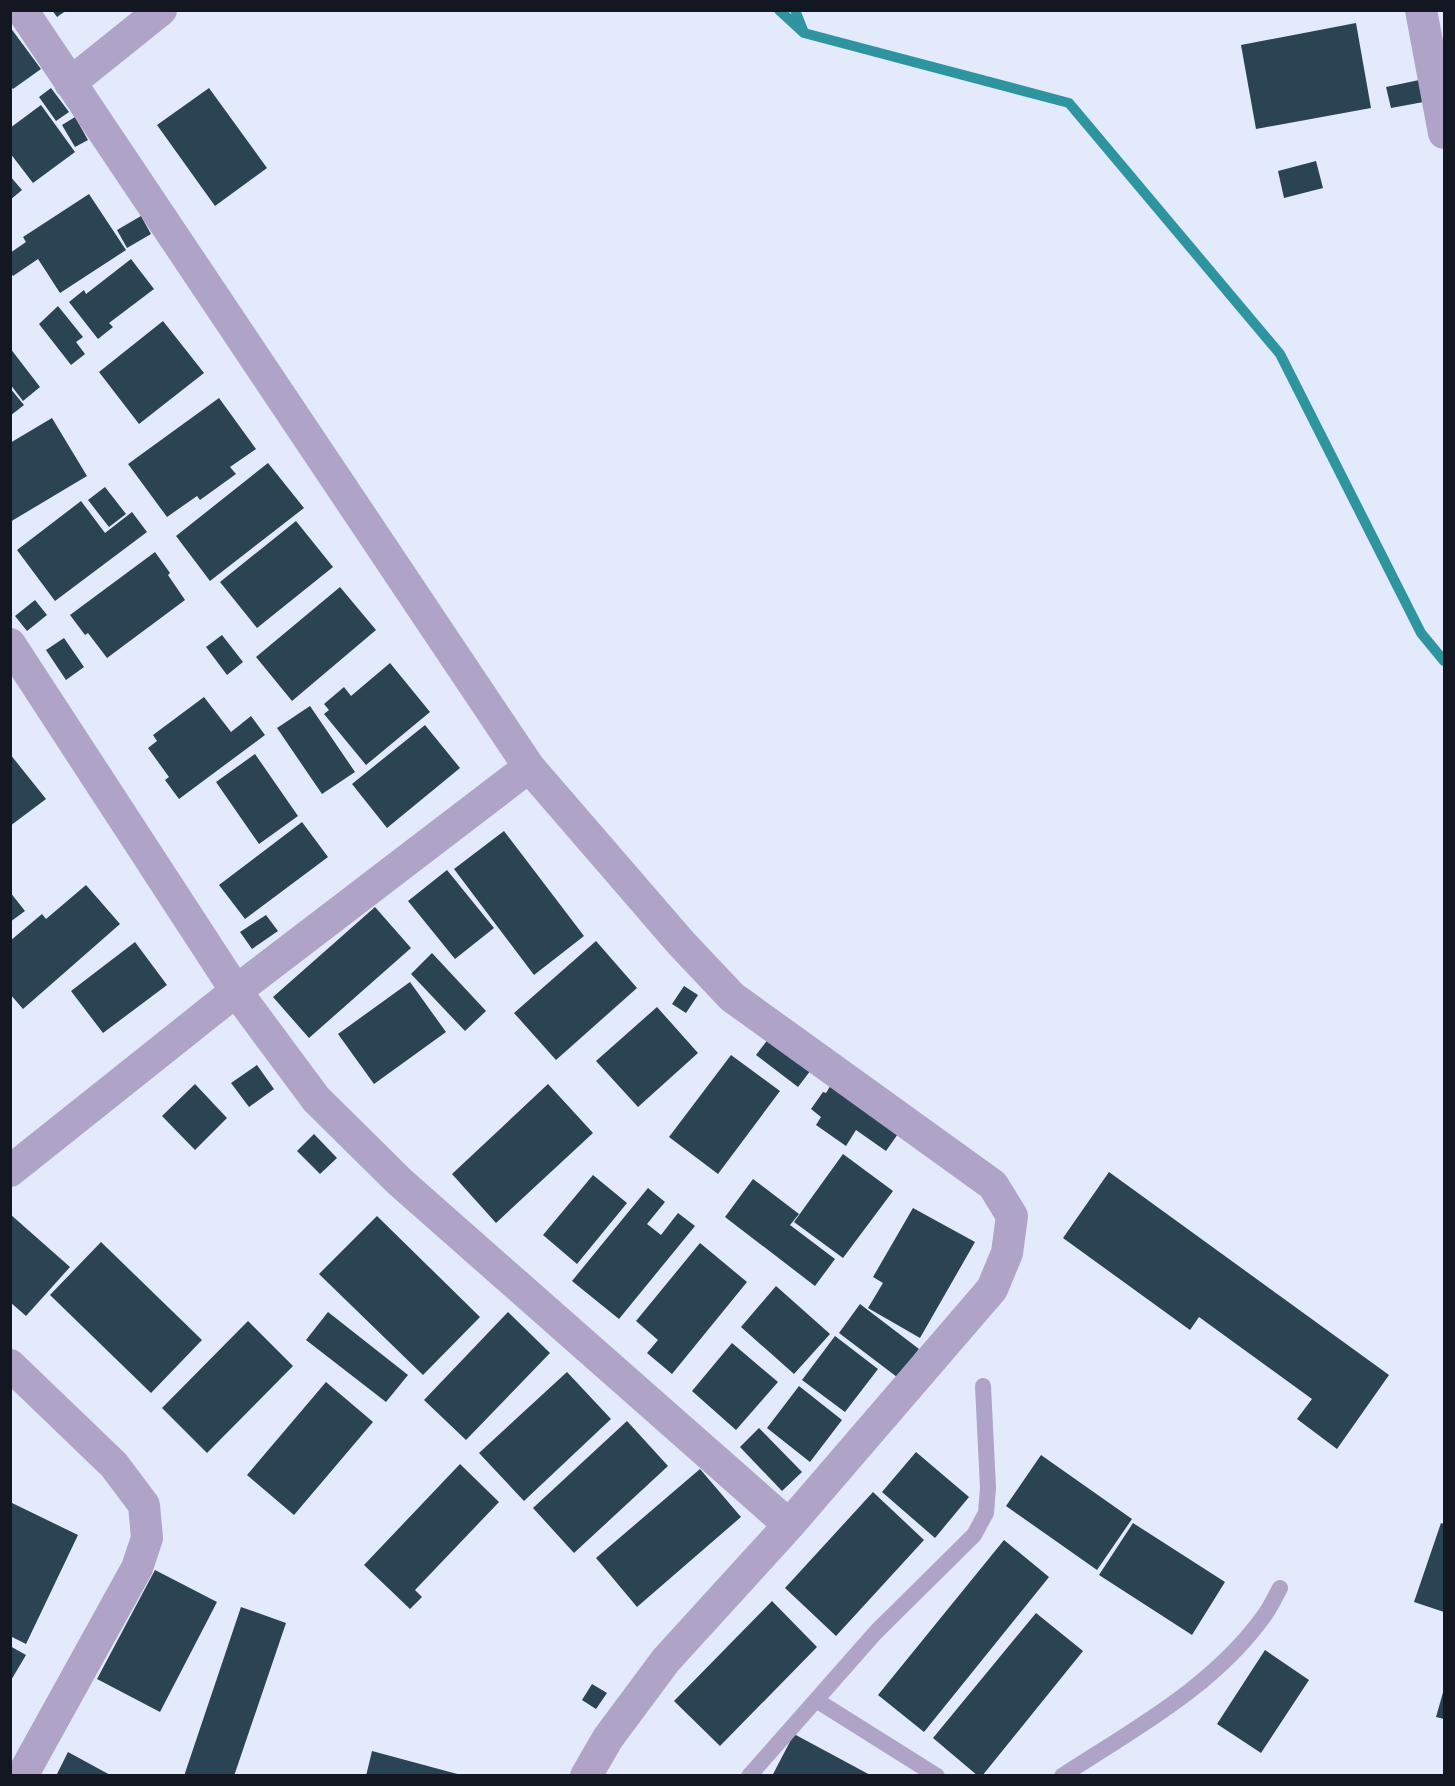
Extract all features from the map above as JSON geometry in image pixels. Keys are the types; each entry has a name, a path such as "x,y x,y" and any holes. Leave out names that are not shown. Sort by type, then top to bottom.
{"street":[{"path":"22,10 528,767 681,943 732,998 993,1185 1012,1216 1007,1253 992,1289 789,1525 666,1660 608,1738 586,1776"},
{"path":"70,83 161,10"},
{"path":"1421,10 1444,133"},
{"path":"10,644 236,991 316,1100 400,1182 789,1525"},
{"path":"10,1171 236,991 528,767"},
{"path":"10,1365 114,1465 144,1505 147,1538 137,1568 22,1776"}],"lane":[{"path":"748,1776 876,1632 974,1535 986,1514 988,1488 983,1386"},
{"path":"1062,1776 1202,1682 1234,1652 1265,1616 1281,1588"},
{"path":"816,1700 937,1776"}],"building":[{"path":"52,10 67,10 57,17"},
{"path":"1356,23 1371,108 1256,129 1241,45"},
{"path":"10,27 41,69 13,89 10,85"},
{"path":"1424,79 1429,101 1391,108 1386,87"},
{"path":"51,88 69,112 56,121 39,97"},
{"path":"209,88 267,168 215,206 157,125"},
{"path":"41,105 75,152 33,183 10,153 10,128"},
{"path":"75,117 88,140 75,147 62,125"},
{"path":"1316,161 1323,188 1284,198 1278,171"},
{"path":"10,176 22,190 10,200"},
{"path":"89,194 126,250 60,293 38,259 13,276 10,272 10,253 26,242 23,237"},
{"path":"141,216 151,234 127,248 117,230"},
{"path":"131,259 154,289 109,323 113,327 98,339 69,302 84,290 86,294"},
{"path":"58,306 83,337 76,342 85,354 71,365 39,324"},
{"path":"163,321 204,373 139,424 99,372"},
{"path":"10,348 40,387 23,401 10,384"},
{"path":"10,388 24,405 10,416"},
{"path":"219,398 256,449 230,467 236,474 200,500 197,496 167,517 128,464"},
{"path":"52,418 87,476 10,522 10,443"},
{"path":"268,463 304,508 210,581 176,536"},
{"path":"105,487 126,514 109,527 88,500"},
{"path":"81,501 105,533 132,512 147,532 55,601 17,550"},
{"path":"296,521 333,567 257,628 220,582"},
{"path":"155,552 185,600 107,658 88,633 85,635 70,615"},
{"path":"340,587 376,630 292,701 256,657"},
{"path":"35,600 47,615 27,631 15,616"},
{"path":"222,635 243,662 227,675 206,647"},
{"path":"64,638 84,667 66,680 46,650"},
{"path":"390,663 430,712 366,765 324,714 329,710 324,704 344,687 351,696"},
{"path":"204,697 231,732 251,716 265,735 179,799 165,780 169,777 148,748 157,741 153,735"},
{"path":"310,706 355,772 322,794 277,728"},
{"path":"425,725 460,768 387,828 352,784"},
{"path":"10,754 46,799 10,826"},
{"path":"255,754 298,816 259,844 216,782"},
{"path":"302,822 328,857 245,919 219,885"},
{"path":"504,831 584,936 534,975 454,869"},
{"path":"447,870 494,928 455,959 408,901"},
{"path":"86,885 120,924 23,1009 10,994 10,941 42,914 46,919"},
{"path":"10,892 25,911 10,922"},
{"path":"375,907 411,948 309,1038 273,997"},
{"path":"266,915 278,931 252,949 240,932"},
{"path":"596,941 637,988 556,1060 514,1013"},
{"path":"135,942 167,985 103,1033 71,991"},
{"path":"432,953 486,1011 465,1031 411,974"},
{"path":"410,982 446,1032 374,1084 338,1034"},
{"path":"684,986 698,995 686,1013 672,1004"},
{"path":"657,1007 698,1053 638,1107 596,1061"},
{"path":"769,1038 811,1070 798,1087 756,1055"},
{"path":"731,1055 780,1091 718,1174 669,1137"},
{"path":"257,1065 274,1089 249,1107 231,1083"},
{"path":"832,1083 900,1131 886,1151 856,1130 846,1146 816,1125 821,1117 811,1109"},
{"path":"195,1084 227,1118 195,1150 162,1116"},
{"path":"548,1084 593,1133 496,1223 452,1174"},
{"path":"314,1134 337,1158 320,1174 297,1151"},
{"path":"843,1154 893,1191 843,1258 794,1222"},
{"path":"1109,1172 1389,1375 1337,1449 1297,1419 1312,1399 1199,1317 1190,1330 1063,1238"},
{"path":"593,1175 627,1203 577,1264 543,1235"},
{"path":"753,1179 799,1214 790,1225 835,1259 815,1286 725,1217"},
{"path":"648,1188 665,1202 647,1224 661,1235 678,1213 695,1226 619,1319 572,1281"},
{"path":"913,1208 975,1242 920,1338 868,1308 883,1283 873,1277"},
{"path":"10,1214 70,1267 26,1316 10,1302"},
{"path":"377,1216 480,1317 423,1375 319,1274"},
{"path":"101,1242 202,1340 151,1393 50,1295"},
{"path":"700,1243 747,1282 672,1374 647,1353 658,1340 636,1321"},
{"path":"776,1286 830,1334 794,1374 741,1327"},
{"path":"860,1304 919,1349 897,1377 839,1333"},
{"path":"328,1312 408,1375 386,1402 306,1340"},
{"path":"508,1312 550,1353 466,1440 424,1400"},
{"path":"248,1321 293,1366 207,1453 162,1408"},
{"path":"835,1336 878,1369 845,1412 802,1380"},
{"path":"732,1343 778,1382 736,1430 692,1391"},
{"path":"567,1372 611,1419 524,1501 479,1453"},
{"path":"326,1382 373,1422 294,1515 247,1475"},
{"path":"799,1386 842,1420 810,1462 767,1428"},
{"path":"627,1421 668,1466 574,1553 533,1508"},
{"path":"759,1428 802,1472 782,1491 740,1447"},
{"path":"916,1452 969,1497 935,1538 882,1492"},
{"path":"1041,1455 1132,1519 1097,1570 1006,1506"},
{"path":"460,1464 499,1502 415,1590 422,1597 410,1609 364,1565"},
{"path":"700,1469 741,1517 637,1607 596,1558"},
{"path":"873,1492 924,1540 836,1636 785,1588"},
{"path":"10,1502 78,1535 26,1644 10,1636"},
{"path":"1133,1523 1225,1582 1192,1635 1099,1575"},
{"path":"1441,1523 1444,1524 1444,1612 1414,1602"},
{"path":"1004,1540 1049,1577 924,1732 878,1695"},
{"path":"155,1570 217,1602 160,1712 97,1679"},
{"path":"772,1601 817,1647 720,1746 674,1701"},
{"path":"241,1607 286,1623 234,1776 184,1776"},
{"path":"1036,1613 1083,1651 982,1776 978,1776 933,1738"},
{"path":"10,1646 26,1655 10,1682"},
{"path":"1265,1650 1309,1680 1261,1753 1217,1724"},
{"path":"592,1684 607,1693 596,1709 582,1700"},
{"path":"1444,1689 1444,1719 1436,1717"},
{"path":"794,1734 872,1776 772,1776"},
{"path":"372,1751 461,1775 366,1776"},
{"path":"68,1752 112,1776 56,1776"}],"waterway":[{"path":"779,10 804,33 1069,103 1280,354 1421,633 1444,661"},
{"path":"795,10 803,30"}]}
